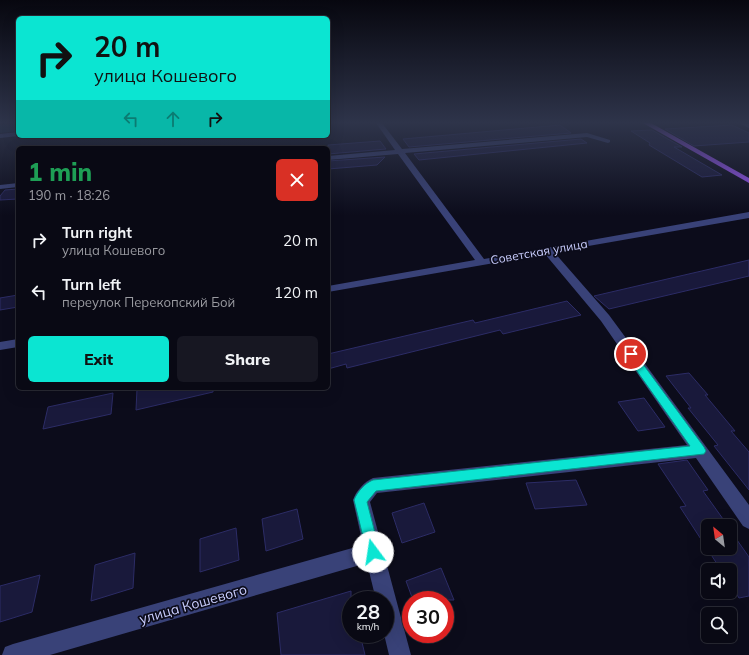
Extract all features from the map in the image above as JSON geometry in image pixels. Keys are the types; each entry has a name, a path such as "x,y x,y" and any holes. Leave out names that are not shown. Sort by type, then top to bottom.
{"main road":[{"path":"700,154 749,181"}],"street":[{"path":"330,158 380,154"},
{"path":"399,154 481,262"},
{"path":"0,187 16,185"},
{"name":"Советская улица","path":"330,289 749,215"},
{"path":"548,251 605,318 749,520"},
{"path":"0,346 16,343"},
{"path":"400,655 361,500 373,486 700,451"},
{"name":"улица Кошевого","path":"12,655 373,552"}],"building":[{"path":"414,154 419,154 483,154 419,160"},
{"path":"663,154 685,154 722,175 702,177"},
{"path":"385,157 377,165 330,169 330,161"},
{"path":"16,189 16,199 0,200 0,196 5,190"},
{"path":"749,260 749,276 609,309 594,296"},
{"path":"16,295 16,307 0,310 0,298"},
{"path":"567,301 581,315 503,334 500,330 347,368 346,364 330,368 330,354 473,320 475,323"},
{"path":"689,373 708,395 705,395 735,431 731,431 749,452 749,490 714,446 718,445 688,408 691,408 666,376"},
{"path":"137,390 213,390 213,392 136,410"},
{"path":"113,393 111,414 43,429 48,407"},
{"path":"644,398 665,427 638,431 618,402"},
{"path":"687,460 708,490 703,491 723,519 701,519 701,539 680,507 686,506 658,464"},
{"path":"576,480 587,505 535,509 526,483"},
{"path":"424,503 435,532 402,543 392,513"},
{"path":"297,509 303,539 266,551 262,519"},
{"path":"236,528 239,560 200,572 200,539"},
{"path":"737,540 749,557 749,596 739,598 737,595 737,563 716,563 711,555 737,555"},
{"path":"135,553 133,588 91,601 95,565"},
{"path":"441,568 450,591 410,591 406,581"},
{"path":"40,575 32,612 0,622 0,586"},
{"path":"342,594 342,643 362,643 365,655 281,655 277,613"}],"route":[{"path":"373,552 361,500 373,486 700,451 631,354"}]}
